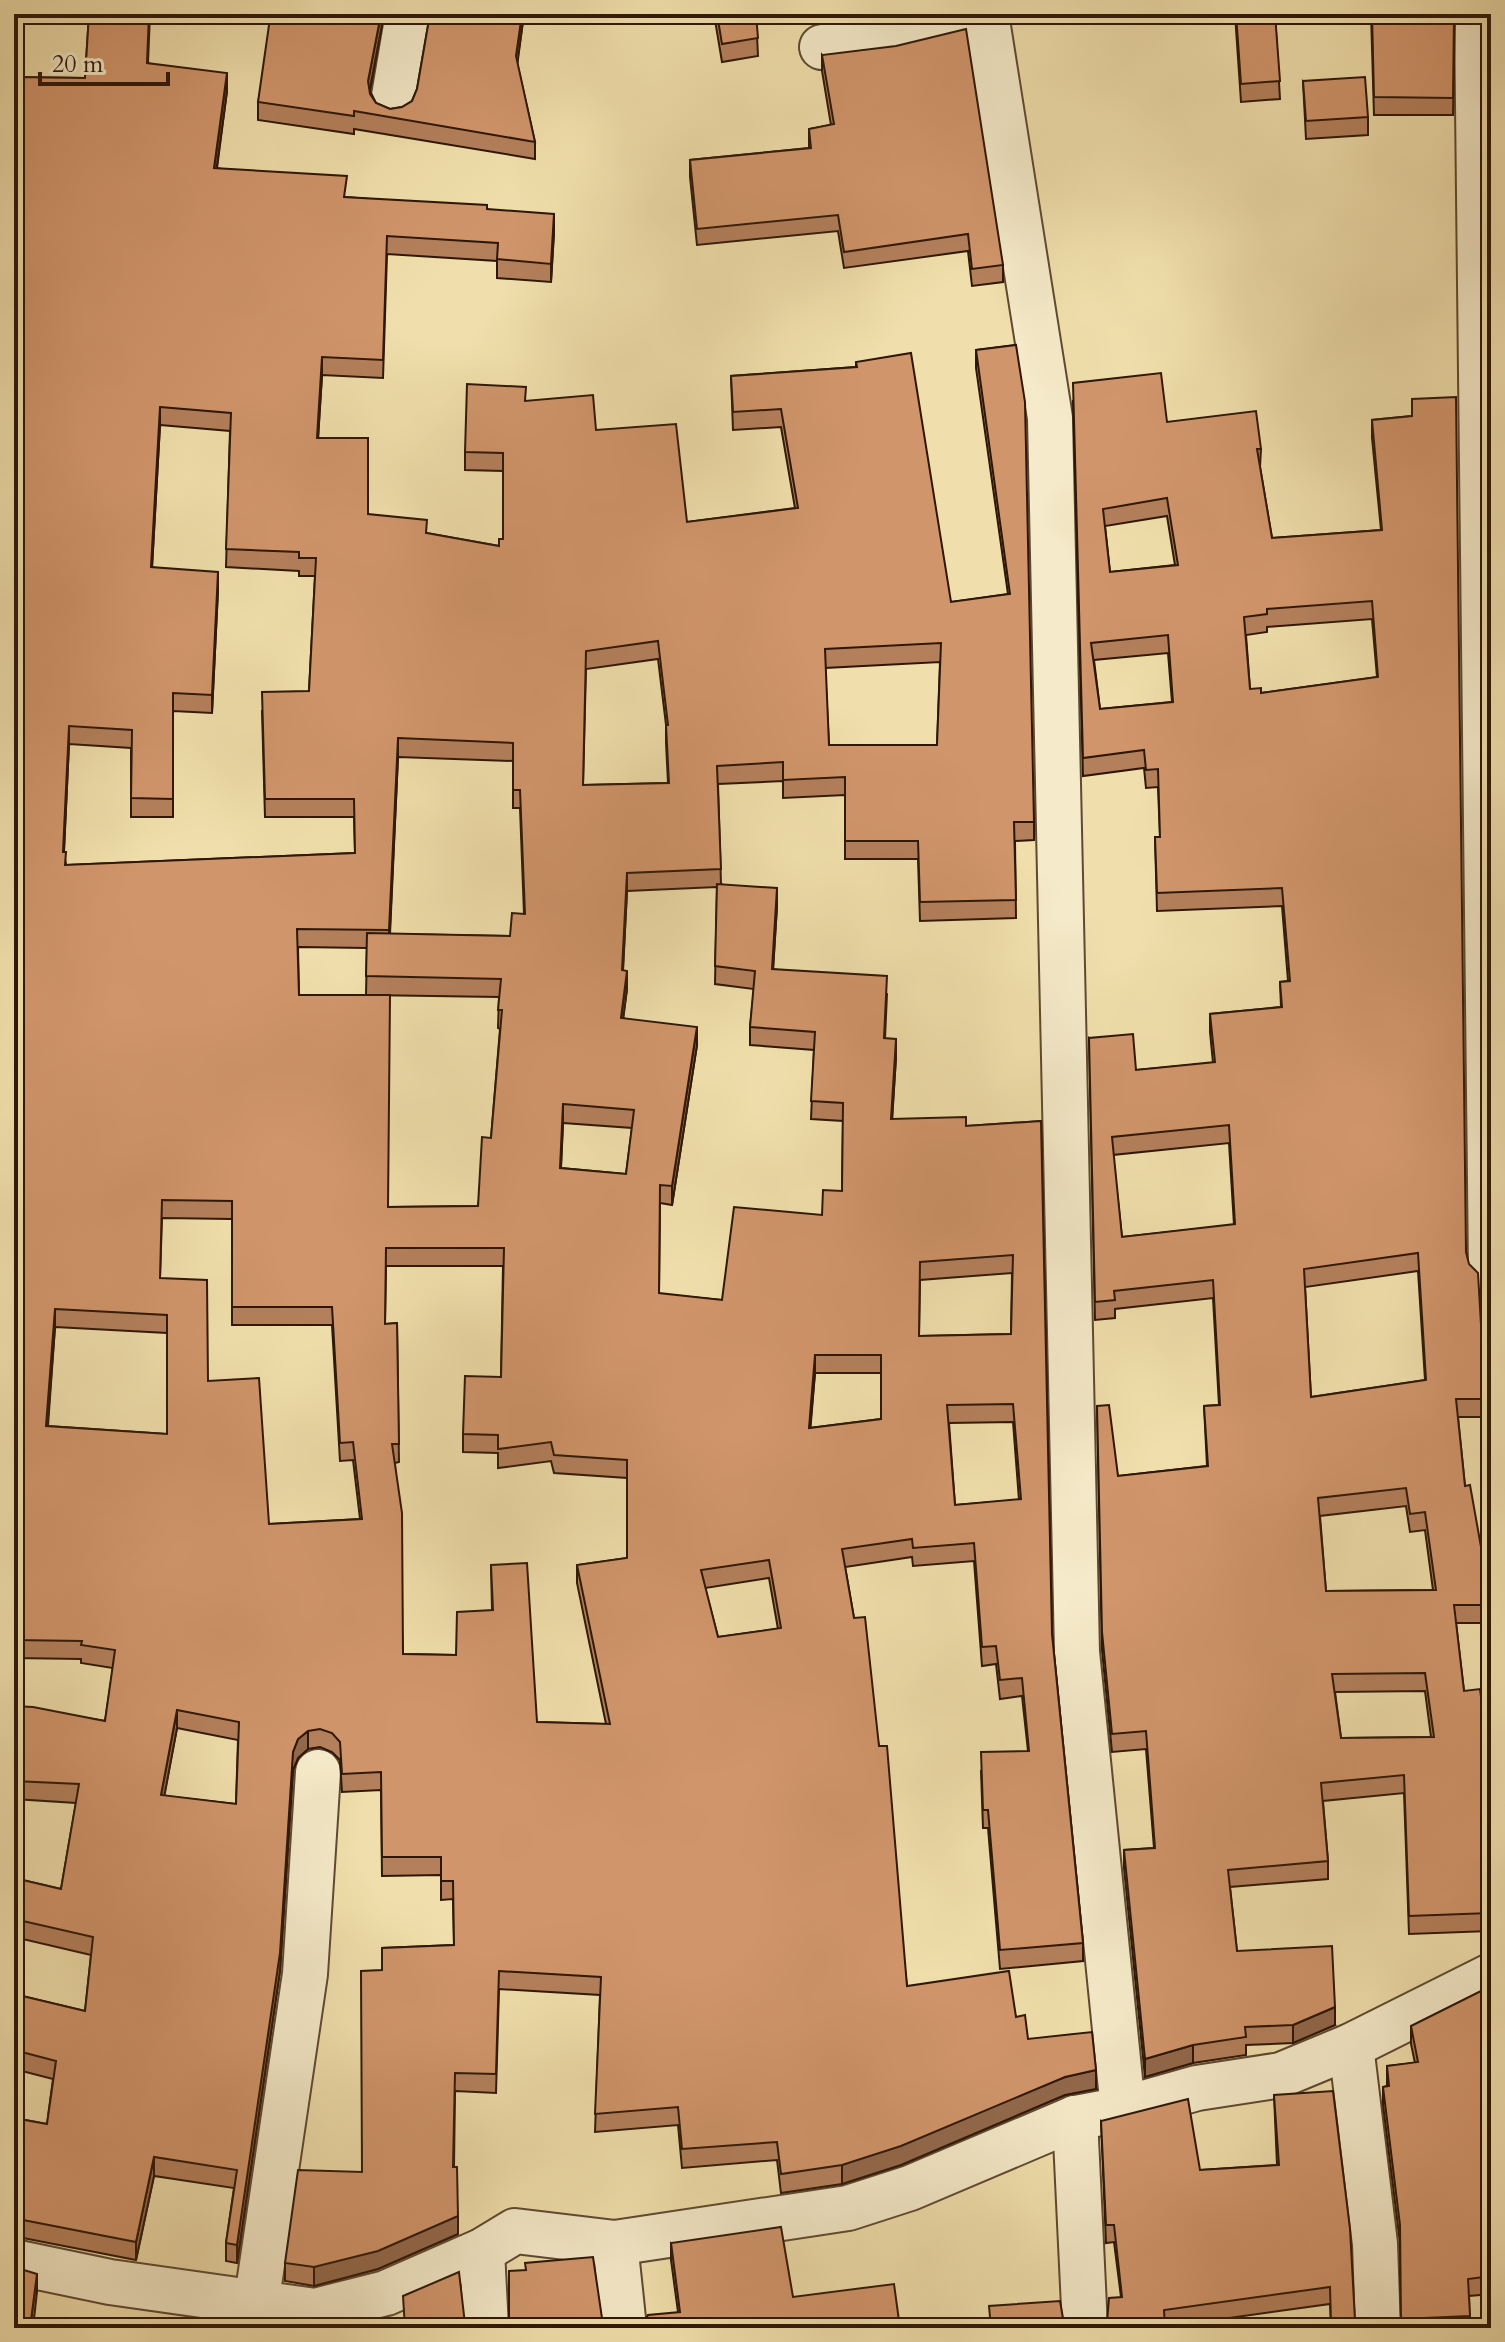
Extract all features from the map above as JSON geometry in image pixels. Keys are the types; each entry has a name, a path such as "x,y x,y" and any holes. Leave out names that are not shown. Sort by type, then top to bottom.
{"street":[{"path":"393,102 408,14"},
{"path":"822,47 893,38 986,14 1050,418 1077,1652 1123,2109"},
{"path":"1477,14 1491,1270"},
{"path":"256,2305 305,1974 318,1772"},
{"path":"14,2262 110,2282 315,2311 386,2293 482,2251 515,2231 615,2243 848,2208 910,2188 1075,2118 1123,2109 1197,2088 1281,2075 1351,2046 1491,1976"},
{"path":"1351,2046 1375,2244 1378,2328"},
{"path":"1075,2118 1085,2328"},
{"path":"615,2243 624,2328"},
{"path":"482,2251 486,2328"}],"building":[{"path":"89,14 149,14 147,63 227,73 214,168 347,176 344,197 487,205 487,209 554,214 551,264 497,259 498,243 387,236 383,360 322,357 317,438 368,438 368,514 427,520 426,533 499,546 499,539 503,539 503,453 465,452 467,384 526,387 525,401 593,395 596,430 676,424 687,522 798,508 781,409 733,412 731,376 857,367 856,362 911,353 951,602 1010,594 976,350 1016,345 1025,402 1034,822 1014,822 1016,900 920,902 918,841 845,841 845,777 783,780 783,762 717,766 721,869 627,873 622,970 627,971 621,1018 697,1027 672,1186 660,1185 659,1293 722,1300 734,1207 822,1215 823,1190 842,1191 843,1103 811,1101 815,1032 750,1027 755,971 715,966 717,884 777,888 772,969 887,976 884,1038 896,1039 891,1119 966,1117 966,1126 1041,1121 1052,1634 1083,1943 1000,1950 988,1810 983,1810 981,1752 1029,1751 1022,1678 1000,1680 996,1646 982,1647 974,1543 913,1548 912,1539 842,1549 854,1618 865,1617 879,1746 887,1746 907,1986 1009,1971 1016,2017 1025,2015 1028,2039 1092,2032 1096,2070 1065,2077 901,2146 842,2165 781,2174 777,2142 682,2149 678,2107 595,2114 601,1977 499,1971 496,2074 455,2073 453,2167 457,2167 458,2216 378,2251 314,2267 285,2263 298,2170 362,2172 361,1971 382,1970 382,1948 454,1945 453,1881 441,1881 441,1857 382,1857 381,1772 342,1774 340,1742 332,1733 320,1729 308,1731 298,1739 293,1752 280,1953 237,2245 226,2243 237,2170 154,2157 136,2242 14,2219 14,2118 47,2124 56,2061 14,2050 14,1994 85,2011 93,1937 14,1919 14,1878 61,1889 79,1784 14,1781 14,1706 105,1721 115,1650 81,1645 82,1641 14,1640 14,813 17,813 18,673 14,673 14,222 18,222 21,130 14,129 14,77 85,78","holes":["160,407 231,413 226,549 299,552 299,558 316,558 309,691 262,692 265,799 354,799 355,853 65,865 69,726 132,730 131,798 173,799 173,693 212,695 218,572 151,567","658,641 668,725 669,783 583,785 586,651","941,643 937,745 829,745 825,649","398,738 513,743 513,790 520,790 525,914 512,913 510,936 367,933 366,976 501,979 498,1010 502,1010 491,1138 482,1137 478,1206 388,1207 390,995 299,995 297,929 389,930","563,1104 634,1110 626,1174 560,1168","162,1200 232,1201 232,1307 332,1307 340,1443 353,1442 362,1519 269,1524 259,1378 208,1381 207,1280 160,1278","386,1248 504,1248 501,1377 465,1376 463,1434 498,1435 498,1449 551,1442 554,1455 627,1460 627,1558 577,1565 610,1724 537,1722 527,1563 491,1565 493,1610 457,1612 456,1655 403,1654 402,1513 392,1444 399,1444 397,1323 385,1324","1013,1255 1011,1334 919,1336 920,1262","55,1309 167,1315 167,1434 46,1426","815,1355 881,1355 881,1419 809,1428","1013,1404 1021,1499 955,1505 947,1405","769,1560 781,1628 718,1637 701,1570","177,1710 239,1722 236,1804 161,1795"]},
{"path":"281,14 381,14 368,81 370,94 376,103 390,109 412,101 417,89 430,14 522,14 516,56 535,142 354,111 354,116 258,102 270,18 280,19"},
{"path":"717,14 756,14 758,38 722,44"},
{"path":"1236,14 1275,14 1280,81 1241,84"},
{"path":"1372,14 1454,14 1453,98 1374,97"},
{"path":"966,29 1003,265 972,269 968,234 844,252 838,215 697,229 690,160 811,148 809,129 834,124 822,55 896,46"},
{"path":"1365,77 1368,117 1306,121 1303,81"},
{"path":"1161,373 1167,422 1256,411 1261,449 1257,449 1272,538 1382,530 1372,420 1412,416 1412,399 1456,397 1466,1252 1469,1264 1478,1273 1482,1342 1485,1342 1485,1399 1456,1399 1465,1486 1470,1485 1486,1575 1482,1575 1483,1605 1454,1605 1464,1691 1480,1689 1482,1705 1491,1704 1491,1925 1490,1913 1409,1916 1404,1775 1321,1783 1328,1861 1228,1870 1237,1951 1332,1946 1335,2007 1293,2025 1245,2027 1246,2037 1193,2045 1145,2059 1124,1850 1155,1848 1146,1731 1112,1734 1102,1632 1097,1406 1109,1405 1118,1476 1208,1466 1204,1406 1220,1405 1213,1280 1114,1291 1115,1300 1095,1302 1089,1038 1133,1034 1136,1070 1215,1062 1210,1014 1282,1007 1280,982 1290,981 1282,888 1157,893 1155,837 1160,837 1158,769 1146,770 1144,750 1083,758 1073,383","holes":["1167,498 1178,565 1110,572 1103,509","1372,601 1378,677 1261,693 1261,688 1250,689 1244,617 1267,614 1267,609","1168,635 1173,702 1100,709 1091,643","1229,1125 1235,1224 1122,1237 1112,1137","1418,1253 1426,1380 1311,1397 1304,1269","1406,1488 1410,1514 1425,1512 1436,1590 1326,1591 1318,1498","1425,1673 1434,1737 1341,1738 1332,1674"]},
{"path":"1491,1986 1491,2276 1468,2279 1470,2316 1401,2319 1400,2225 1383,2087 1389,2086 1387,2066 1418,2062 1411,2026"},
{"path":"1333,2091 1350,2229 1355,2320 1331,2321 1330,2287 1164,2310 1165,2328 1102,2328 1107,2322 1109,2298 1122,2297 1114,2225 1106,2225 1101,2121 1188,2099 1200,2170 1279,2165 1274,2095"},
{"path":"781,2227 793,2297 894,2284 900,2328 641,2328 648,2315 680,2312 671,2243"},
{"path":"593,2257 603,2325 606,2328 503,2328 509,2322 509,2271 526,2270 525,2263"},
{"path":"14,2267 37,2274 30,2328 14,2328"},
{"path":"459,2272 465,2324 469,2328 405,2328 403,2296"},
{"path":"1060,2301 1064,2324 1068,2328 991,2328 989,2306"}]}
